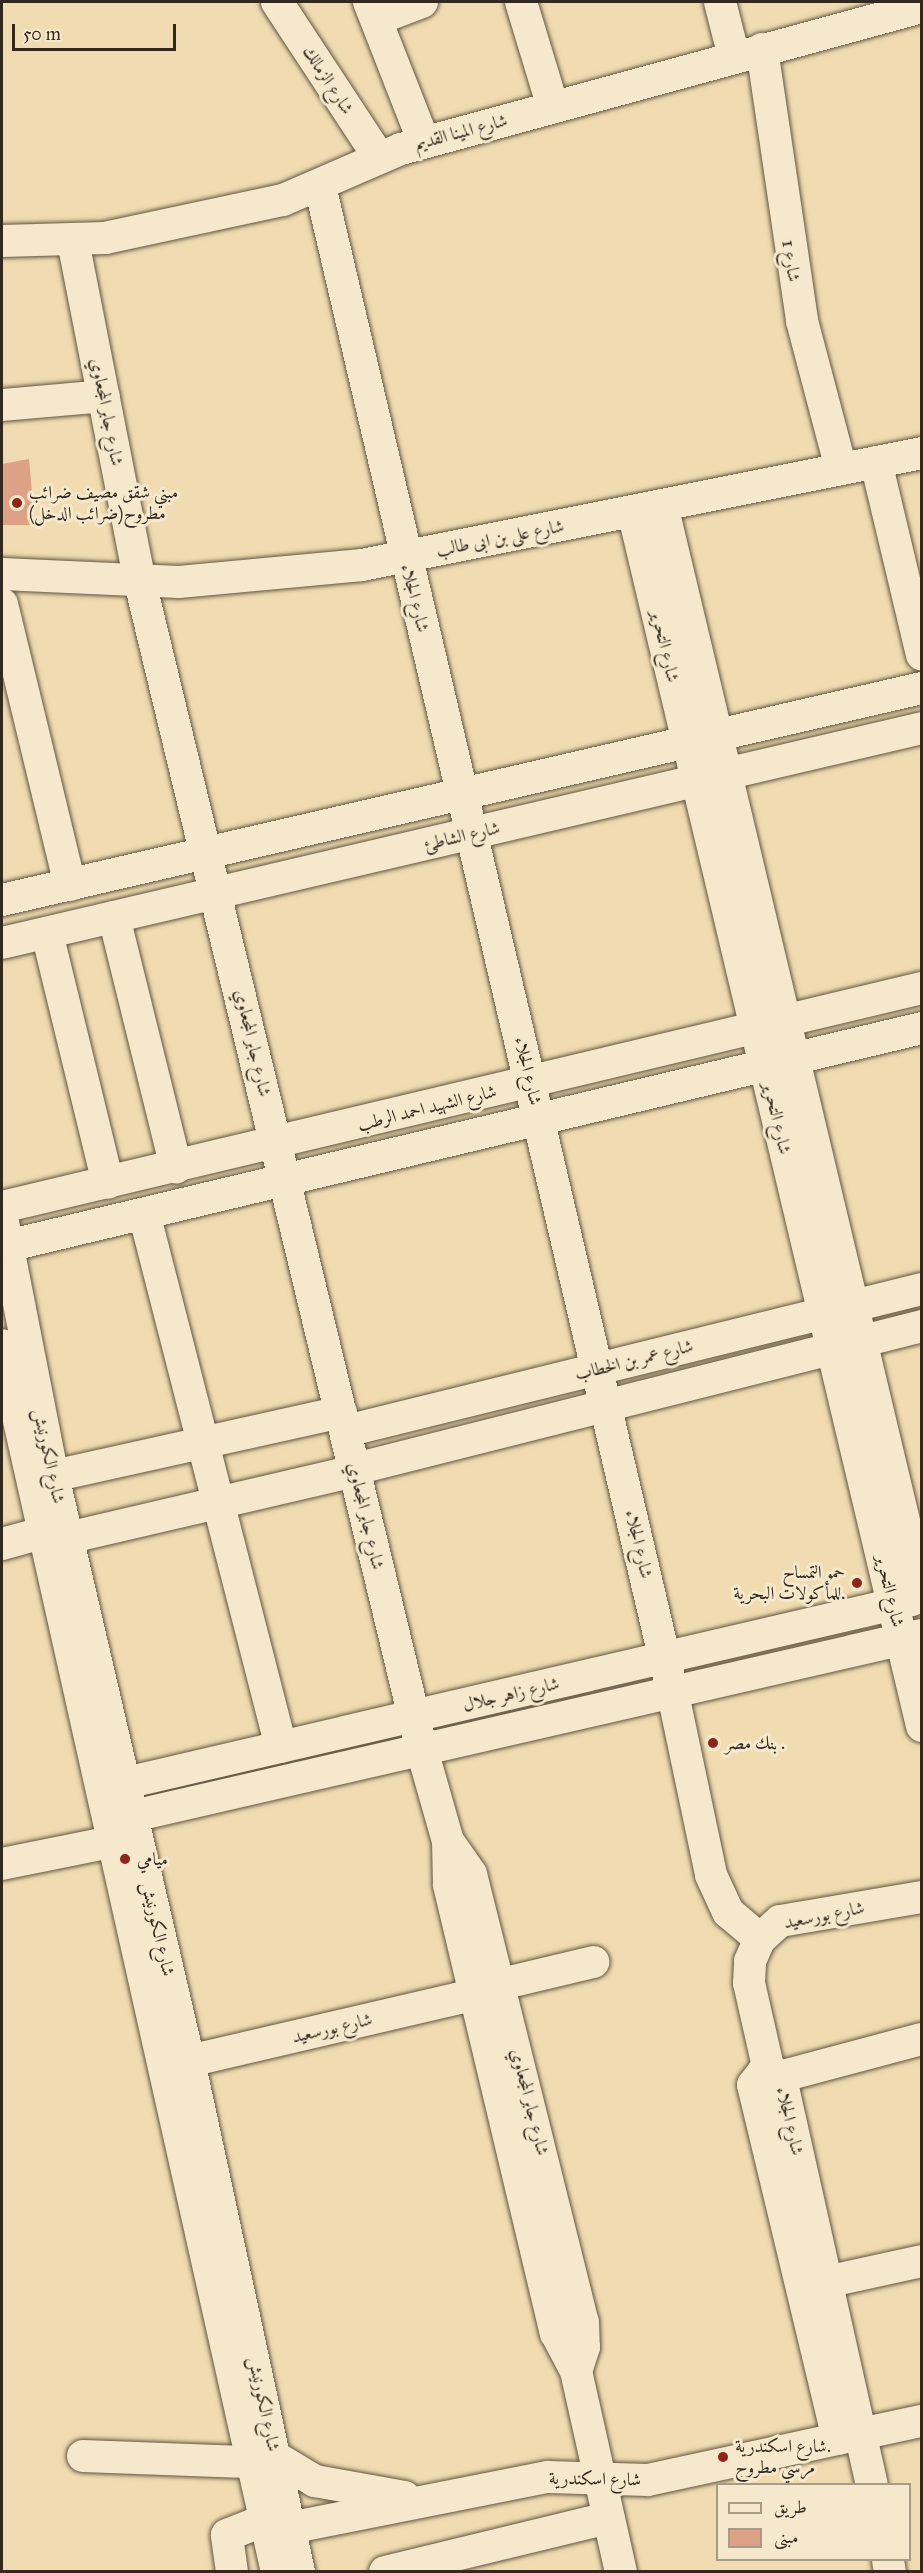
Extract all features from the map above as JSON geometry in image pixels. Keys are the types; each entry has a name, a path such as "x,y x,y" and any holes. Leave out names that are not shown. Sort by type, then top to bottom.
{"street":[{"name":"شارع الزمالك","path":"277,2 379,158"},
{"path":"422,2 373,10 424,142"},
{"path":"521,2 553,107"},
{"name":"شارع 1","path":"720,2 748,53 802,321 841,469"},
{"name":"شارع المينا القديم","path":"2,241 73,241 261,204 320,186 379,158 424,142 748,53 834,14 921,7"},
{"name":"شارع الجلاء","path":"320,186 405,557 598,1369 673,1694 714,1888 728,1912 760,1939"},
{"name":"شارع جابر المجعاوي","path":"73,241 140,582 217,893 422,1750 448,1841 447,1874 488,1989 556,2333 576,2371 621,2571"},
{"path":"2,405 104,396"},
{"name":"شارع على بن ابى طالب","path":"2,574 140,582 316,570 405,557 921,453"},
{"path":"876,462 921,655"},
{"name":"شارع التحرير","path":"647,508 846,1345 912,1599 911,1637 921,1726"},
{"path":"2,604 70,885"},
{"name":"شارع الشاطئ","path":"2,900 463,797 921,688"},
{"name":"شارع الشاطئ","path":"2,943 921,728"},
{"path":"114,918 176,1167"},
{"path":"47,933 108,1182"},
{"name":"شارع الشهيد احمد الرطب","path":"2,1207 277,1144 921,988"},
{"path":"4,1231 145,1217 921,1028"},
{"path":"145,1217 281,1747"},
{"name":"شارع الكورنيش","path":"4,1231 53,1476 55,1536"},
{"name":"شارع عمر بن الخطاب","path":"53,1476 202,1443 343,1422 598,1369 921,1289"},
{"name":"شارع عمر بن الخطاب","path":"2,1544 55,1536 218,1503 921,1326"},
{"name":"شارع الكورنيش","path":"2,1345 55,1536 112,1786 117,1827 268,2461"},
{"name":"شارع زاهر جلال","path":"112,1786 665,1659 912,1599"},
{"name":"شارع زاهر جلال","path":"2,1864 117,1827 422,1750 673,1694 911,1637"},
{"name":"شارع الكورنيش","path":"117,1827 189,2061 268,2461 277,2571"},
{"name":"شارع بورسعيد","path":"774,2074 749,1983 750,1961 760,1939 780,1922 921,1897"},
{"name":"شارع بورسعيد","path":"189,2061 593,1962"},
{"path":"774,2074 921,2039"},
{"name":"شارع الجلاء","path":"774,2074 794,2201 837,2439 869,2483"},
{"name":"شارع الجلاء","path":"794,2201 826,2282 837,2439"},
{"path":"826,2282 921,2260"},
{"name":"شارع اسكندرية","path":"232,2571 227,2535 548,2476 648,2480 921,2421"},
{"path":"837,2439 845,2459 869,2483"},
{"path":"83,2456 268,2461 330,2485 424,2500"},
{"path":"384,2571 609,2518"},
{"name":"شارع الكورنيش","path":"274,2527 299,2571"}],"building":[{"name":"مبني شقق مصيف ضرائب مطروح(ضرائب الدخل)","path":"29,459 35,525 2,525 2,464"}],"place":[{"name":"مبني شقق مصيف ضرائب مطروح(ضرائب الدخل)","path":"17,503"},
{"name":"حمو التمساح للمأكولات البحرية.","path":"857,1583"},
{"name":"بنك مصر .","path":"713,1743"},
{"name":"ميامي","path":"125,1859"},
{"name":"شارع اسكندرية. مرسي مطروح","path":"723,2457"}]}
